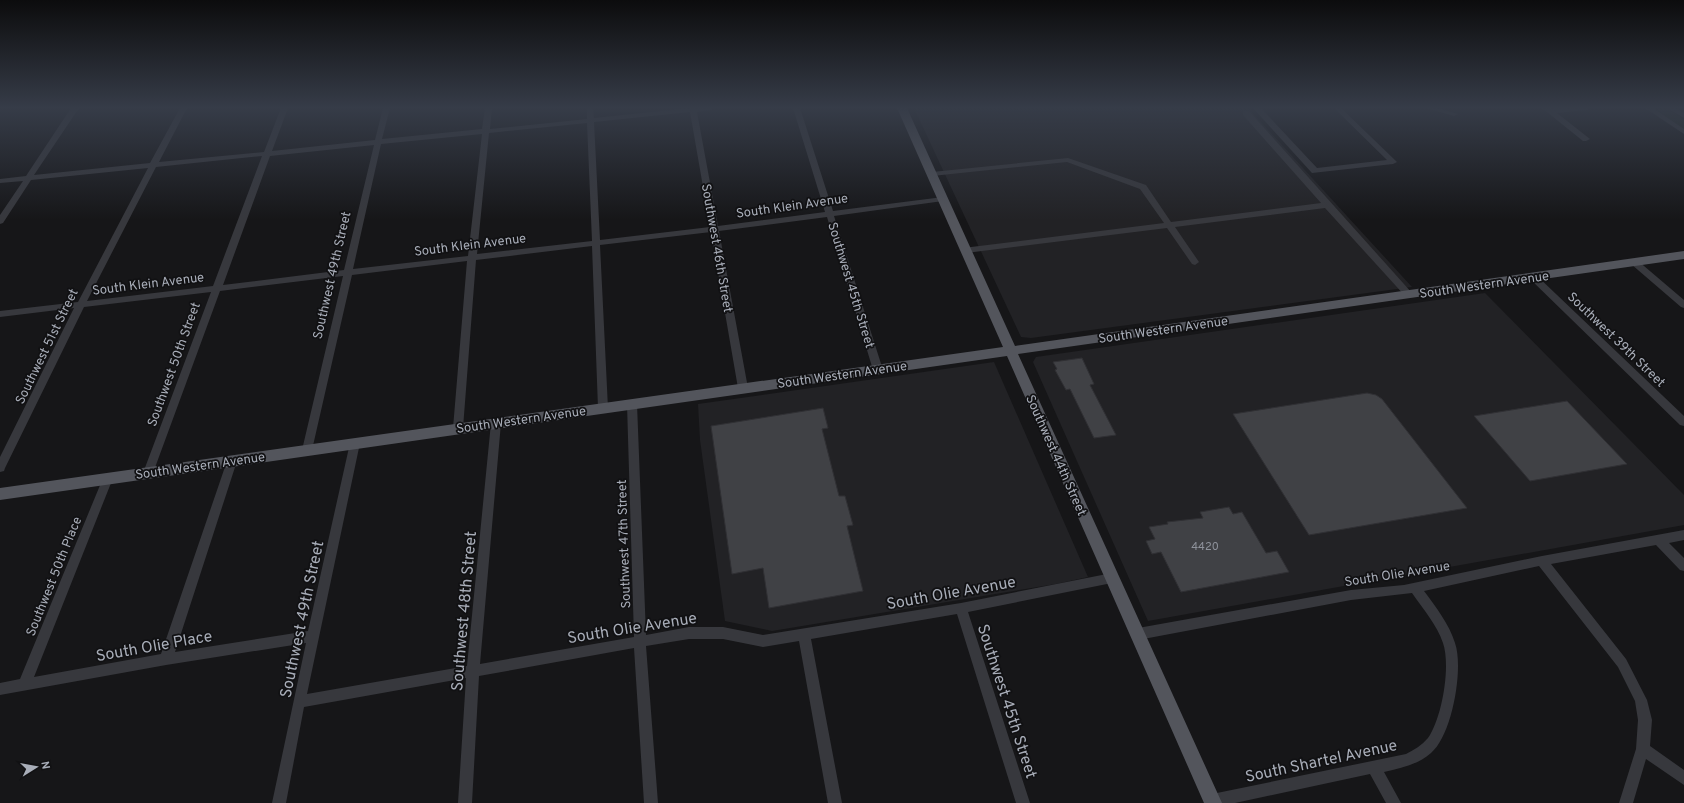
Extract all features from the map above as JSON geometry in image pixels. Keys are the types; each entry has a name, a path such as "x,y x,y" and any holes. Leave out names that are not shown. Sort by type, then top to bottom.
{"main road":[{"name":"Southwest 44th Street","path":"919,145 1212,802"},
{"name":"South Western Avenue","path":"0,494 1684,255"}],"street":[{"path":"0,221 50,145"},
{"name":"Southwest 51st Street","path":"0,468 81,304 163,145"},
{"name":"Southwest 50th Street","path":"148,473 269,145"},
{"path":"0,181 346,145"},
{"name":"Southwest 49th Street","path":"307,450 377,145"},
{"path":"458,428 472,258 484,145"},
{"path":"592,145 603,408"},
{"name":"Southwest 46th Street","path":"699,145 743,388"},
{"name":"Southwest 45th Street","path":"809,145 878,370"},
{"path":"1275,145 1409,294"},
{"path":"1291,145 1314,171 1393,162 1376,145"},
{"path":"932,174 1068,160 1142,187 1195,262"},
{"name":"South Klein Avenue","path":"0,314 714,229 943,199"},
{"path":"966,250 1327,205"},
{"path":"1634,262 1684,305"},
{"name":"Southwest 39th Street","path":"1532,276 1682,418"},
{"name":"Southwest 47th Street","path":"632,404 640,642 651,803"},
{"name":"Southwest 48th Street","path":"465,803 473,672 496,423"},
{"name":"Southwest 49th Street","path":"279,803 299,702 355,443"},
{"path":"166,659 232,461"},
{"name":"Southwest 50th Place","path":"24,685 108,478"},
{"name":"South Olie Avenue","path":"1138,634 1351,595 1415,588 1542,561 1684,536"},
{"path":"1659,540 1684,566"},
{"path":"1542,561 1622,663 1641,700 1644,720 1643,749 1626,803"},
{"name":"South Olie Avenue","path":"299,702 689,633 723,633 762,641 804,635 961,608 1112,578"},
{"name":"South Shartel Avenue","path":"1212,802 1374,768 1407,760 1423,752 1435,739 1450,693 1452,671 1450,644 1415,588"},
{"name":"Southwest 45th Street","path":"961,608 1022,803"},
{"path":"804,635 836,803"},
{"name":"South Olie Place","path":"0,689 166,659 314,636"},
{"path":"1643,749 1684,778"},
{"path":"1374,768 1394,803"}],"shaded area":[{"path":"932,145 1282,145 1412,287 1031,338 1021,337"},
{"path":"1485,293 1684,495 1684,525 1148,621 1033,362 1036,357"},
{"path":"994,362 1088,577 1056,584 772,631 725,621 700,440 698,404"}],"building":[{"path":"1082,358 1094,384 1090,385 1116,435 1094,438 1070,389 1066,390 1055,370 1057,369 1053,362"},
{"path":"1367,393 1376,395 1382,399 1467,508 1309,535 1233,414"},
{"path":"1567,401 1627,464 1530,481 1474,416"},
{"path":"823,408 828,428 822,429 839,496 845,496 853,525 847,526 863,591 769,608 763,568 732,574 711,426"},
{"path":"1229,507 1233,514 1242,512 1266,553 1277,551 1289,572 1181,592 1161,552 1152,554 1146,541 1155,539 1149,527 1168,524 1167,522 1203,518 1200,512"}]}
